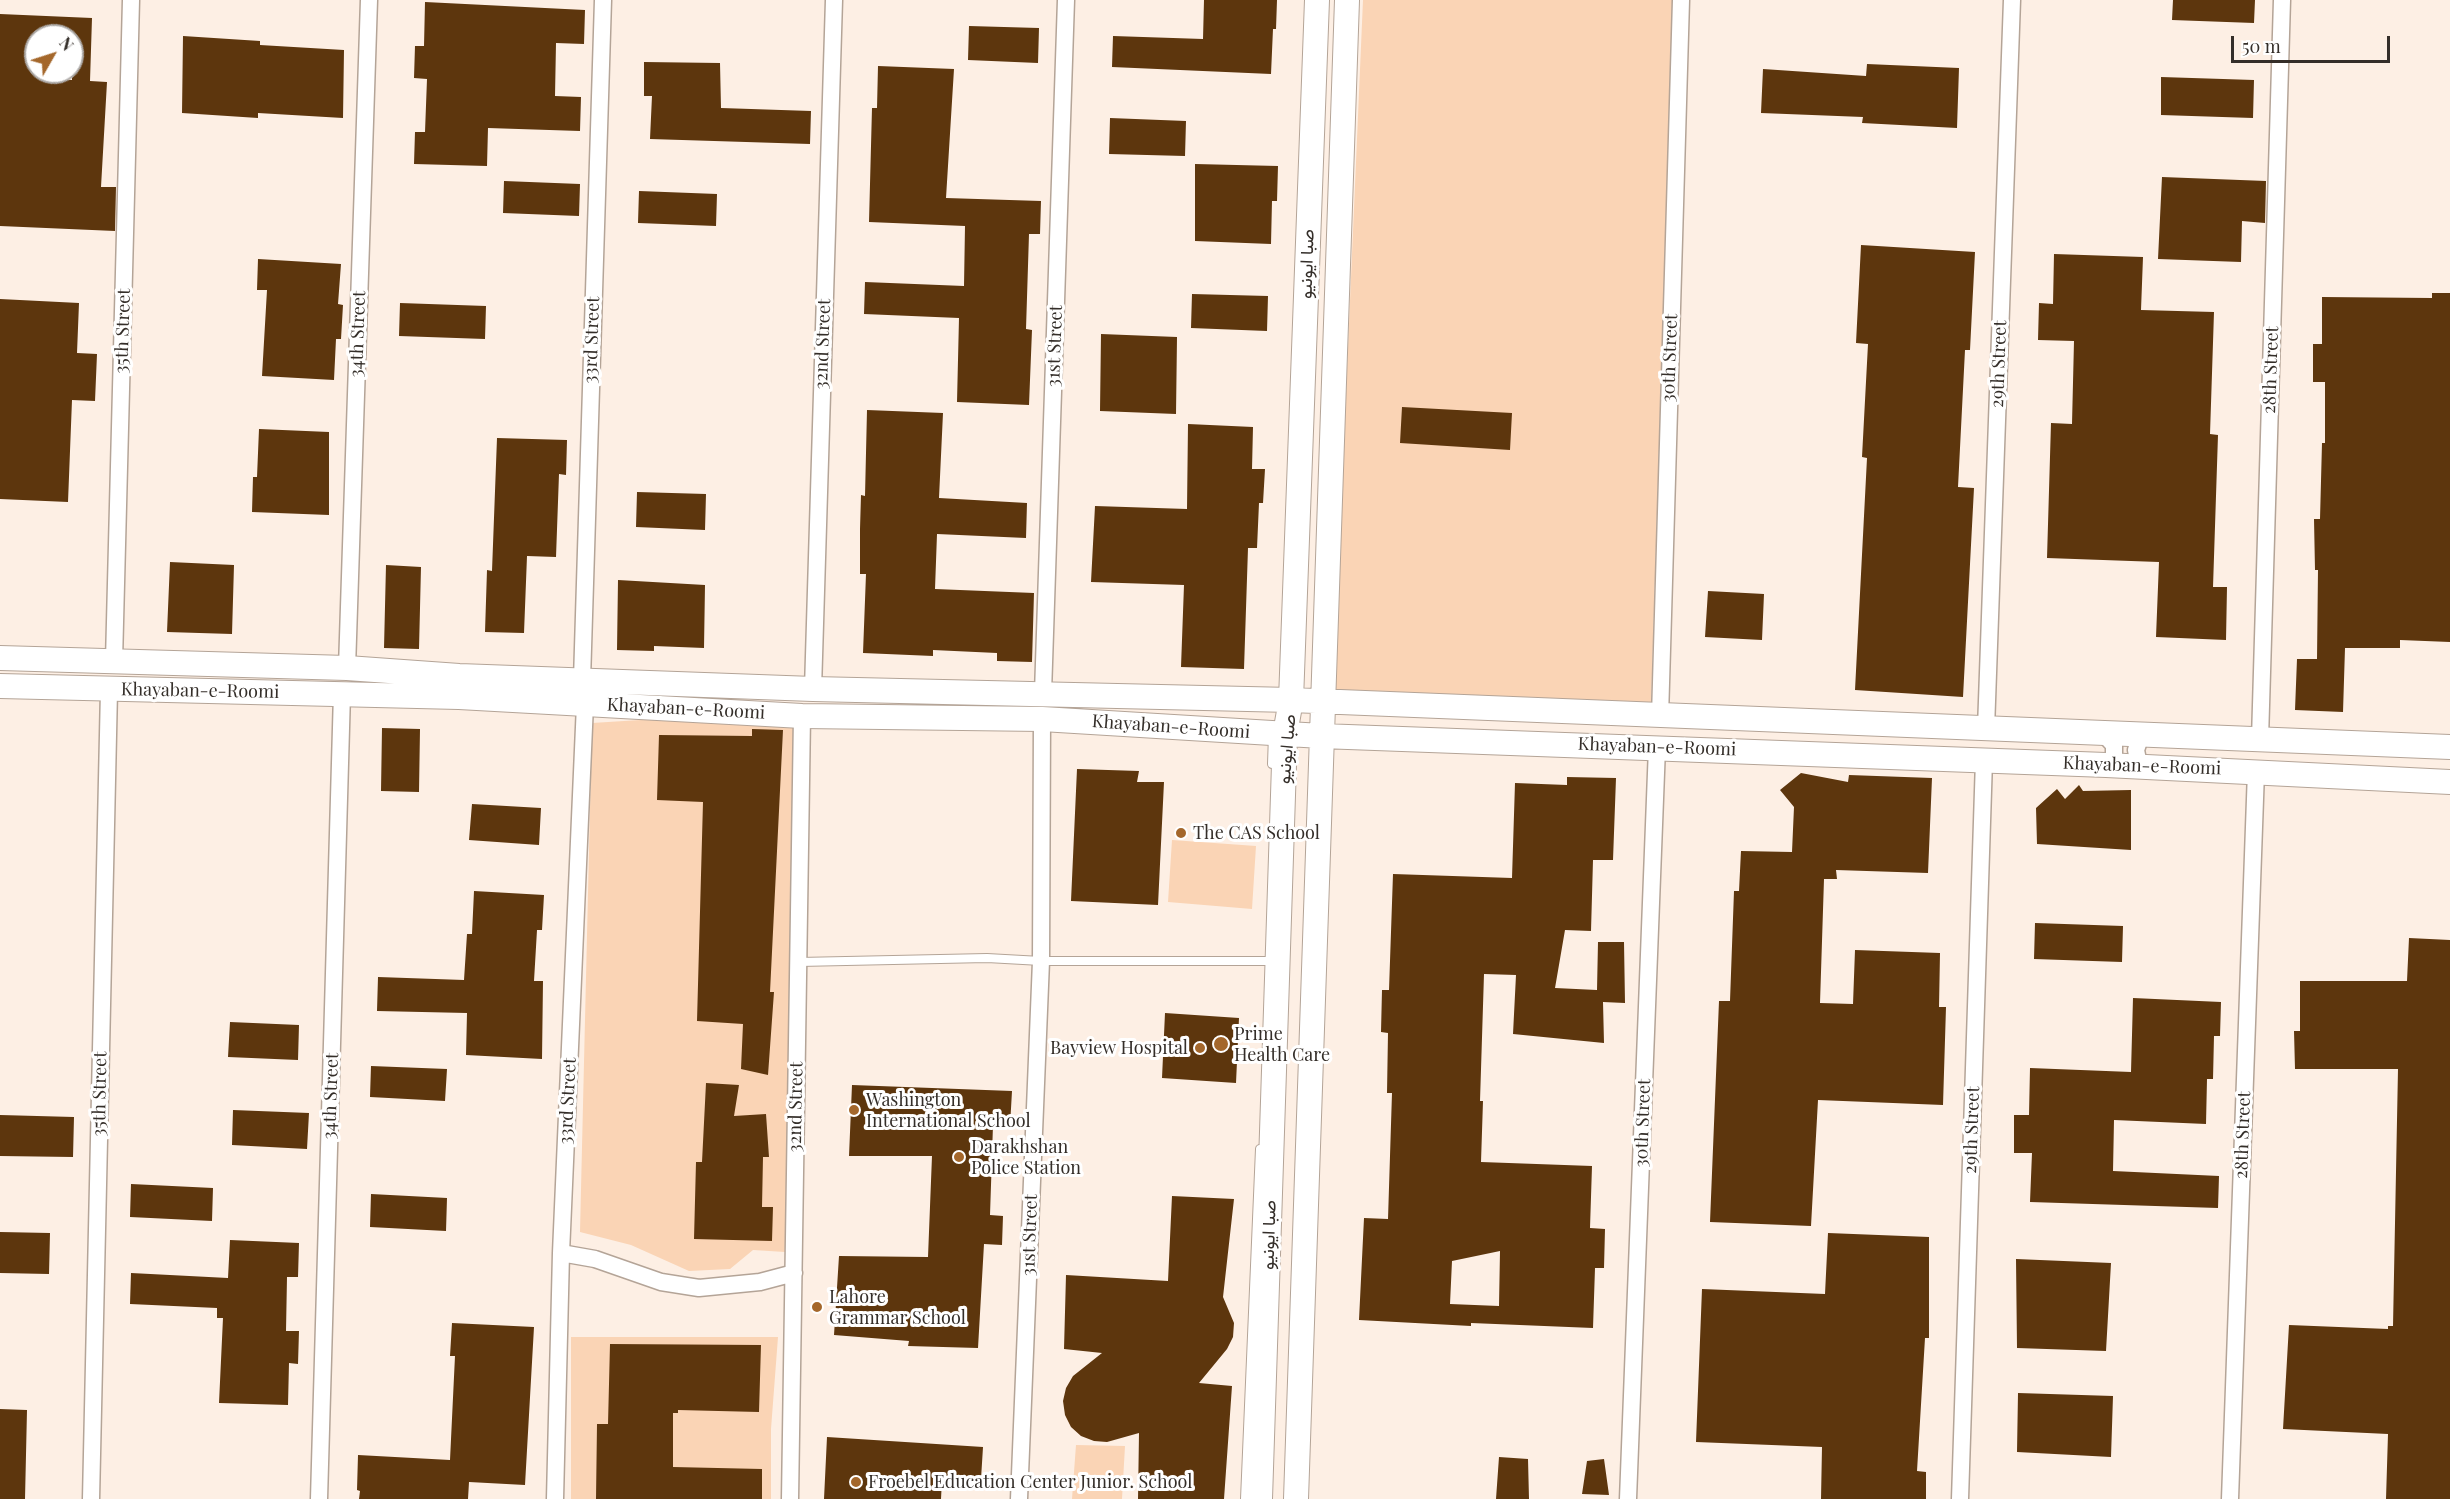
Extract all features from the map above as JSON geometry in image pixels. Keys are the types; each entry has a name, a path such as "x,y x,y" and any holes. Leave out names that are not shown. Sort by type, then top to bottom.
{"street":[{"name":"35th Street","path":"114,661 131,0"},
{"name":"34th Street","path":"346,668 369,0"},
{"name":"33rd Street","path":"582,680 603,0"},
{"name":"32nd Street","path":"813,689 834,0"},
{"name":"31st Street","path":"1043,693 1066,0"},
{"name":"صبا ایونیو","path":"1260,1499 1270,961 1279,734 1292,700 1317,0"},
{"name":"صبا ایونیو","path":"1296,1499 1347,0"},
{"name":"30th Street","path":"1660,717 1681,0"},
{"name":"29th Street","path":"1986,729 2012,0"},
{"name":"28th Street","path":"2260,739 2282,0"},
{"name":"Khayaban-e-Roomi","path":"0,658 346,668 459,687 585,704 802,716 1042,719 1321,736 2146,766 2450,782"},
{"name":"Khayaban-e-Roomi","path":"0,686 342,693 582,680 813,689 1292,700 1660,717 2450,747"},
{"name":"35th Street","path":"91,1499 109,690"},
{"name":"34th Street","path":"319,1499 342,693"},
{"name":"33rd Street","path":"555,1499 561,1253 585,704"},
{"name":"32nd Street","path":"790,1499 802,716"},
{"name":"31st Street","path":"1019,1499 1041,961 1042,719"},
{"path":"2103,733 2112,740 2115,751 2106,765"},
{"path":"2146,766 2138,760 2136,750 2139,741 2148,735"},
{"name":"30th Street","path":"1628,1499 1657,747"},
{"name":"29th Street","path":"1960,1499 1984,760"},
{"name":"28th Street","path":"2230,1499 2256,771"},
{"path":"561,1253 595,1258 661,1282 699,1287 760,1282 794,1273"}],"lane":[{"path":"1272,779 1279,734"},
{"path":"799,962 987,958 1041,961 1270,961"},
{"path":"1245,1499 1260,1140"}],"shaded area":[{"path":"1363,0 1673,0 1651,706 1333,694"},
{"path":"656,719 794,725 785,1252 753,1250 730,1269 689,1271 631,1245 580,1232 592,723"},
{"path":"1172,840 1256,846 1252,909 1168,902"},
{"path":"571,1337 778,1337 771,1429 771,1499 571,1499"},
{"path":"1076,1445 1125,1446 1122,1499 1072,1499"}],"building":[{"path":"1204,0 1277,0 1271,74 1112,67 1113,36 1203,39"},
{"path":"2173,0 2255,0 2254,23 2172,20"},
{"path":"425,2 585,10 584,44 556,43 555,96 581,97 580,131 488,128 487,166 414,164 415,132 425,132 427,79 414,78 415,46 424,46"},
{"path":"0,14 92,18 90,81 107,82 101,187 116,187 115,231 0,226"},
{"path":"969,26 1039,28 1038,63 968,60"},
{"path":"183,36 260,41 260,45 344,50 343,118 258,113 258,118 182,113"},
{"path":"644,62 720,63 721,108 811,111 810,144 650,139 652,96 644,96"},
{"path":"1867,64 1959,68 1957,128 1862,123 1863,117 1761,113 1763,69 1866,76"},
{"path":"878,66 954,69 946,198 1041,201 1040,234 1029,234 1026,329 1032,330 1029,405 957,402 959,318 864,314 865,282 964,286 965,226 869,222 872,108 877,108"},
{"path":"2161,77 2254,80 2253,118 2161,115"},
{"path":"1110,118 1186,121 1185,156 1109,154"},
{"path":"1195,164 1278,166 1277,201 1272,201 1271,244 1195,241"},
{"path":"2162,177 2266,181 2265,223 2242,221 2241,262 2158,259"},
{"path":"504,181 580,184 579,216 503,213"},
{"path":"639,191 717,194 716,226 638,223"},
{"path":"1861,245 1975,252 1970,350 1965,350 1958,487 1974,488 1963,697 1855,690 1867,458 1862,457 1868,344 1856,343"},
{"path":"2054,254 2143,257 2141,310 2214,312 2210,434 2218,435 2213,587 2227,587 2226,640 2156,637 2159,562 2047,558 2051,423 2072,424 2074,341 2038,340 2039,303 2053,304"},
{"path":"258,259 341,264 338,304 343,305 341,339 336,339 334,380 262,376 267,290 257,290"},
{"path":"2432,293 2450,293 2450,642 2400,640 2400,648 2345,648 2343,712 2295,710 2297,659 2317,659 2318,570 2315,570 2314,519 2320,519 2322,443 2325,443 2325,382 2313,382 2313,344 2322,344 2322,297 2432,298"},
{"path":"1192,294 1268,296 1267,331 1191,328"},
{"path":"0,299 79,303 77,353 97,354 95,401 72,400 68,502 0,499"},
{"path":"400,303 486,306 485,339 399,336"},
{"path":"1101,334 1177,337 1176,414 1100,411"},
{"path":"1402,407 1512,413 1510,450 1400,443"},
{"path":"867,410 943,413 939,498 1027,503 1026,538 937,534 935,589 1034,593 1032,662 997,661 997,653 933,650 933,656 863,653 866,574 860,574 860,529 861,495 865,496"},
{"path":"1188,424 1253,427 1252,469 1265,469 1263,503 1259,503 1257,548 1248,548 1244,669 1181,667 1184,585 1091,582 1095,506 1187,509"},
{"path":"259,429 329,432 329,515 252,512 253,477 257,477"},
{"path":"497,438 567,440 566,475 559,474 556,557 527,556 524,633 485,632 487,570 492,571"},
{"path":"637,492 706,494 705,530 636,527"},
{"path":"170,562 234,565 232,634 167,632"},
{"path":"386,565 421,567 419,649 384,648"},
{"path":"618,580 705,585 704,648 654,646 654,651 617,650"},
{"path":"1708,591 1764,594 1762,640 1705,637"},
{"path":"382,728 420,729 419,792 381,791"},
{"path":"752,729 783,730 770,992 774,992 768,1075 741,1069 743,1024 697,1021 703,802 657,800 659,735 752,736"},
{"path":"1077,769 1139,771 1137,782 1164,782 1158,905 1071,901"},
{"path":"1801,773 1848,782 1849,775 1932,778 1928,873 1836,870 1837,879 1824,879 1820,1003 1853,1004 1855,950 1940,953 1939,1007 1946,1007 1943,1105 1818,1100 1811,1226 1710,1222 1719,1001 1730,1001 1734,891 1739,891 1741,851 1792,852 1794,807 1780,790"},
{"path":"1567,777 1616,778 1613,860 1593,860 1591,931 1565,930 1555,988 1597,990 1598,942 1624,942 1625,1003 1603,1002 1604,1043 1513,1034 1516,975 1484,974 1480,1101 1483,1101 1481,1162 1592,1166 1590,1228 1605,1229 1604,1268 1595,1268 1593,1328 1471,1323 1471,1326 1359,1320 1364,1218 1388,1219 1392,1093 1387,1093 1388,1033 1381,1032 1382,990 1389,990 1393,874 1512,878 1515,783 1567,785","holes":["1500,1251 1499,1306 1450,1304 1452,1261"]},
{"path":"2079,785 2083,791 2131,790 2131,850 2037,844 2036,808 2057,789 2065,799"},
{"path":"472,804 541,808 539,845 469,840"},
{"path":"474,891 544,895 542,930 537,930 534,981 543,981 542,1059 466,1055 467,1013 377,1011 378,977 464,980 467,934 472,934"},
{"path":"2035,923 2123,926 2122,962 2034,959"},
{"path":"2409,938 2450,940 2450,1499 2386,1499 2388,1434 2283,1429 2289,1325 2388,1329 2388,1326 2393,1326 2398,1069 2295,1069 2294,1031 2300,1031 2300,981 2407,981"},
{"path":"2133,998 2221,1002 2220,1036 2214,1036 2213,1079 2207,1079 2206,1124 2114,1120 2113,1171 2219,1176 2218,1208 2030,1202 2032,1153 2014,1153 2014,1115 2029,1115 2030,1068 2131,1072"},
{"name":"Bayview Hospital","path":"1165,1013 1239,1018 1236,1083 1162,1078"},
{"path":"230,1022 299,1025 298,1060 228,1057"},
{"path":"371,1066 447,1069 445,1101 370,1097"},
{"path":"706,1083 739,1085 734,1116 766,1114 769,1157 763,1157 762,1207 773,1207 772,1241 694,1239 696,1162 702,1162"},
{"path":"852,1085 1012,1091 1010,1126 993,1125 990,1215 1003,1216 1002,1245 984,1244 978,1348 908,1346 909,1341 834,1335 839,1256 928,1257 932,1156 849,1156"},
{"path":"233,1110 309,1113 307,1149 232,1145"},
{"path":"0,1115 74,1117 73,1157 0,1156"},
{"path":"131,1184 213,1188 212,1221 130,1217"},
{"path":"371,1194 447,1198 446,1231 370,1227"},
{"path":"1172,1196 1234,1199 1223,1297 1234,1323 1233,1337 1227,1349 1199,1383 1232,1386 1224,1499 1138,1499 1139,1433 1107,1442 1094,1441 1081,1436 1071,1427 1065,1415 1063,1401 1066,1388 1073,1376 1102,1353 1064,1349 1066,1275 1168,1281"},
{"path":"0,1232 50,1233 49,1274 0,1273"},
{"path":"1828,1233 1929,1237 1929,1338 1925,1338 1917,1471 1926,1472 1926,1499 1821,1499 1822,1447 1696,1442 1702,1289 1825,1294"},
{"path":"230,1240 299,1243 298,1277 287,1277 286,1331 299,1331 298,1364 289,1363 288,1405 219,1403 223,1318 217,1318 217,1308 130,1304 131,1273 228,1278"},
{"path":"2016,1259 2111,1263 2106,1351 2017,1348"},
{"path":"452,1323 534,1327 525,1485 469,1482 468,1499 359,1499 358,1455 450,1460 455,1356 450,1356"},
{"path":"610,1344 761,1345 759,1412 678,1410 678,1413 673,1413 673,1467 762,1469 762,1499 596,1499 597,1424 608,1424"},
{"path":"2018,1393 2113,1396 2111,1457 2017,1452"},
{"path":"0,1409 27,1410 25,1499 0,1499"},
{"path":"827,1437 983,1447 981,1479 942,1479 941,1499 824,1499"},
{"path":"1499,1457 1528,1459 1529,1499 1496,1499"},
{"path":"1604,1459 1609,1495 1582,1494 1587,1461"}],"place":[{"name":"The CAS School","path":"1181,833"},
{"name":"Prime Health Care","path":"1221,1044"},
{"name":"Bayview Hospital","path":"1200,1048"},
{"name":"Washington International School","path":"854,1110"},
{"name":"Darakhshan Police Station","path":"959,1157"},
{"name":"Lahore Grammar School","path":"817,1307"},
{"name":"Froebel Education Center Junior. School","path":"856,1482"}]}
